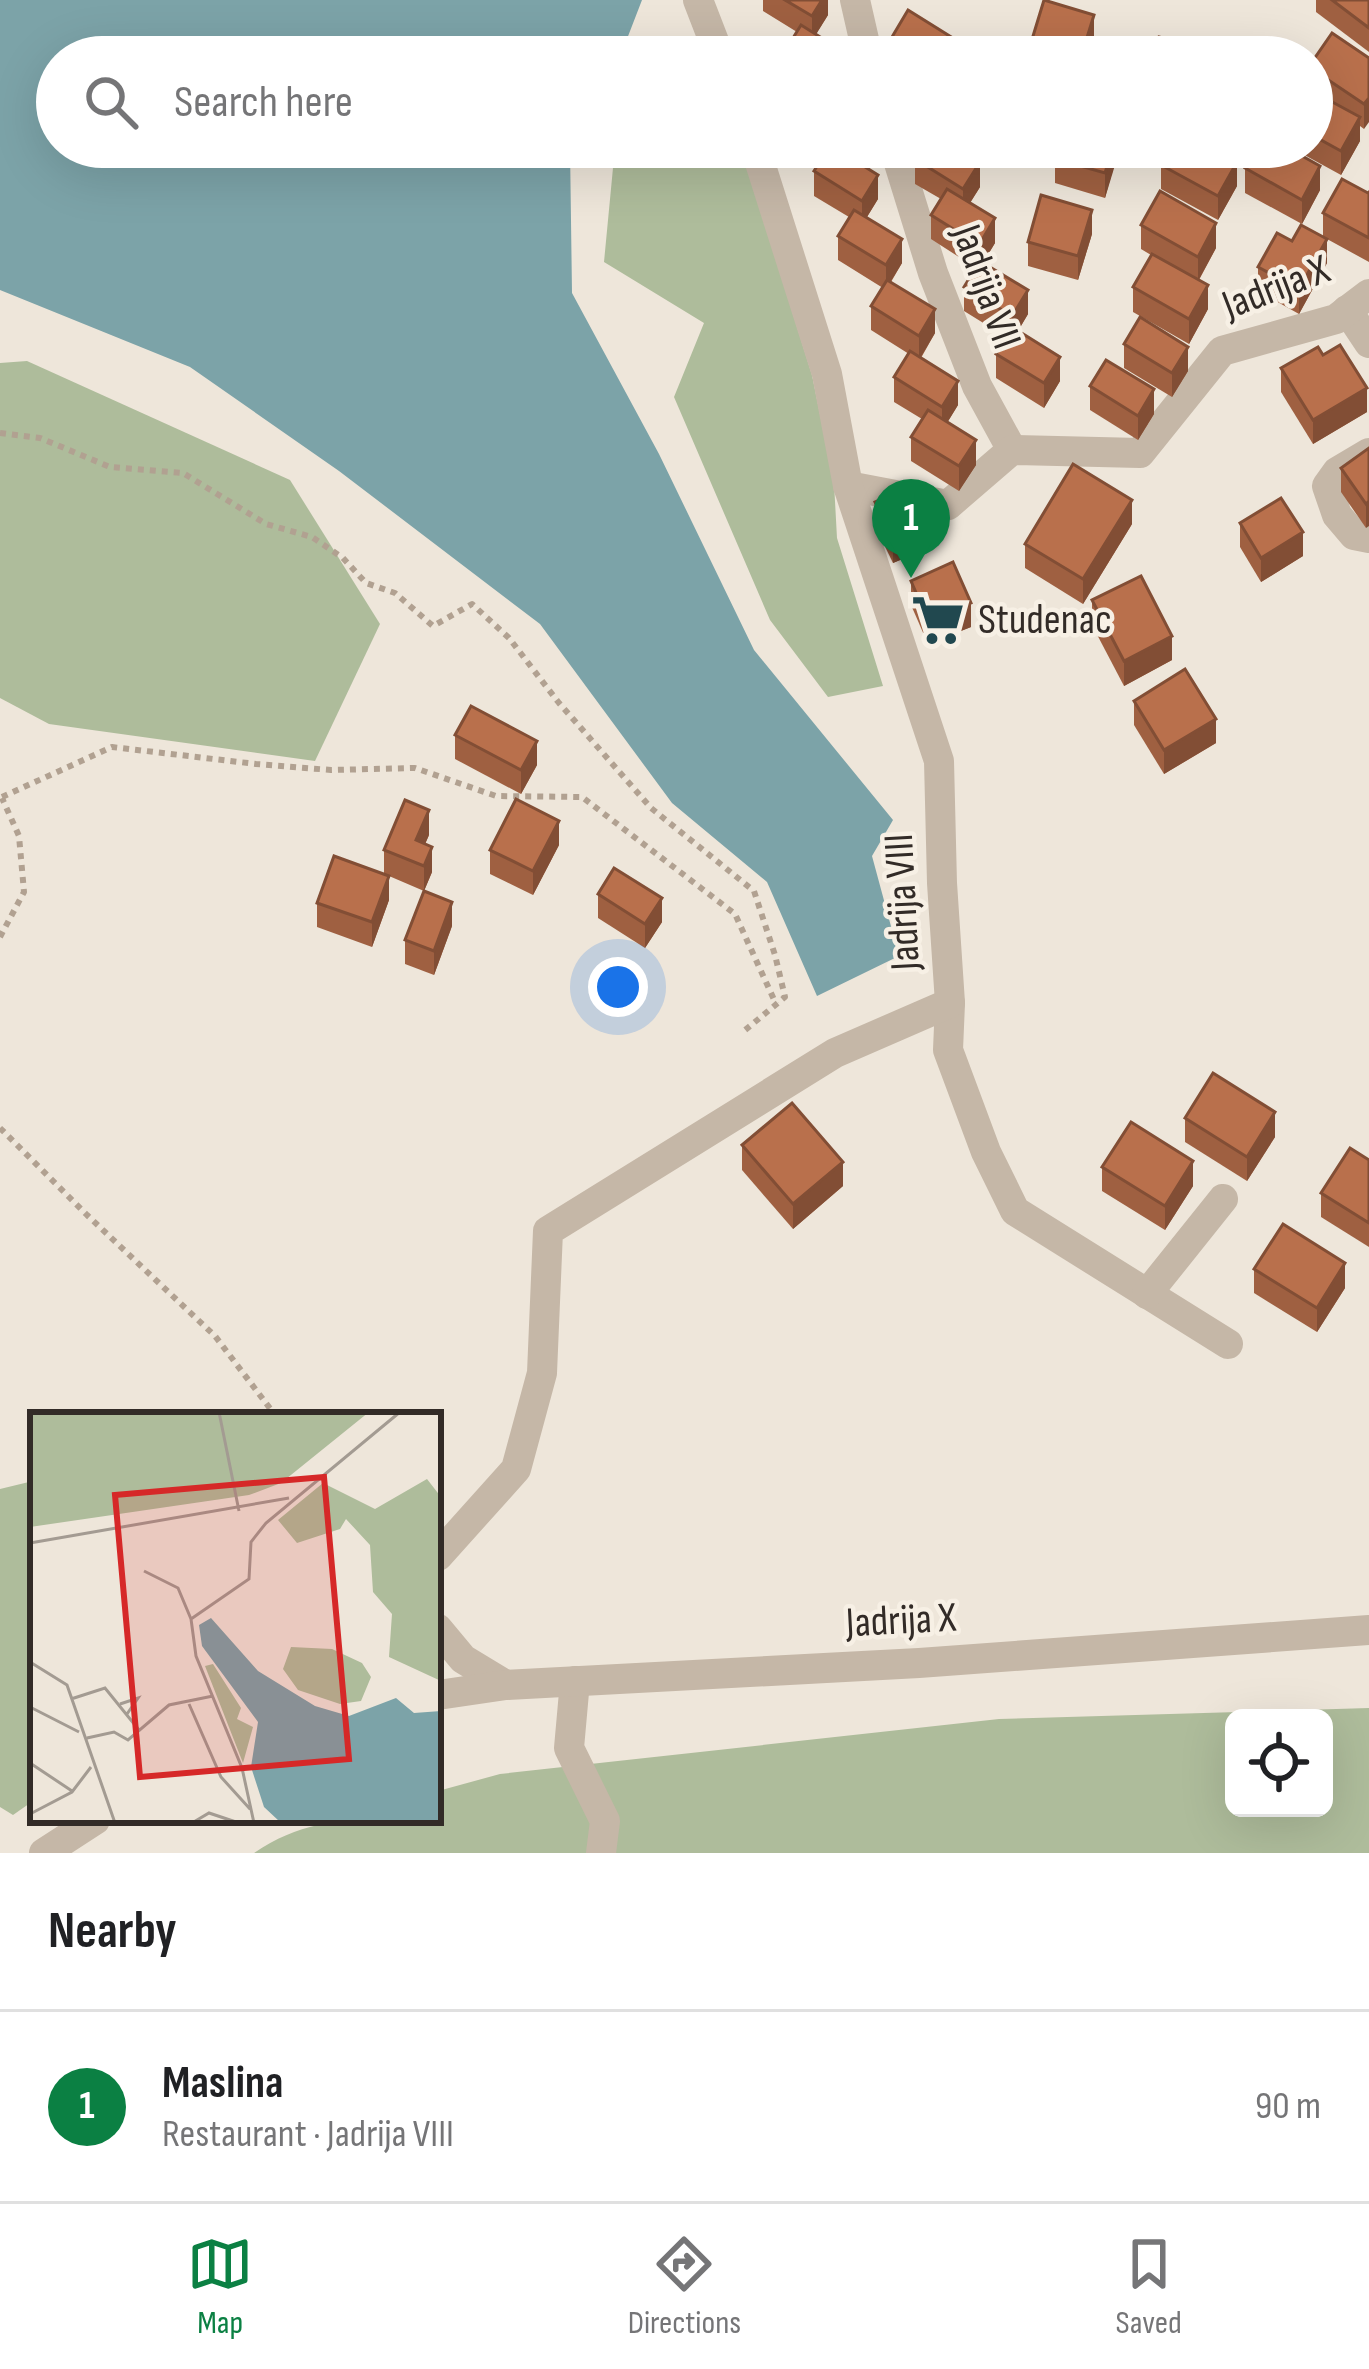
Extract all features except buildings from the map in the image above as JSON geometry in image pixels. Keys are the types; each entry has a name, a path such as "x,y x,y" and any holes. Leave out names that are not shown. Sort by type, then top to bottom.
{"street":[{"path":"698,0 712,36"},
{"path":"854,0 863,36"},
{"name":"Jadrija VIII","path":"441,1553 516,1469 542,1373 548,1231 835,1052 950,1003 939,760 848,487 827,374 762,168"},
{"name":"Jadrija VII","path":"900,168 933,273 977,386 1012,450"},
{"path":"1358,302 1369,343"},
{"name":"Jadrija X","path":"1012,450 1140,453 1222,351 1336,319 1358,302"},
{"path":"848,487 948,506 1012,450"},
{"path":"1369,453 1337,472 1327,486 1337,515 1354,536 1369,538"},
{"path":"950,1003 948,1050 986,1152 1016,1211 1228,1344"},
{"path":"1147,1294 1222,1198"},
{"name":"Jadrija X","path":"441,1695 506,1685 942,1661 1369,1630"},
{"path":"441,1633 463,1659 506,1685"},
{"path":"575,1681 569,1748 605,1821 601,1853"},
{"path":"44,1853 89,1823"}],"path":[{"path":"0,433 40,438 110,467 183,473 266,524 312,537 344,558 366,583 395,592 433,626 472,604 509,638 651,808 754,891 784,997 744,1031"},
{"path":"0,937 24,892 20,836 1,796 112,747 331,770 415,768 496,796 582,796 735,914 776,1004"},
{"path":"0,1128 215,1336 272,1412"}],"green space":[{"path":"613,168 748,168 812,375 834,483 837,538 883,686 828,697 770,620 674,397 704,323 604,262"},
{"path":"27,361 290,480 380,624 315,761 49,724 0,698 0,363"},
{"path":"30,1482 30,1803 13,1815 0,1807 0,1489"},
{"path":"1369,1708 1369,1853 254,1853 299,1831 332,1823 441,1823 441,1790 500,1774 999,1719 1225,1712 1225,1817 1333,1817 1333,1709"}],"water":[{"path":"0,0 642,0 628,36 36,36 36,168 570,168 572,293 659,454 754,650 893,820 872,856 899,956 817,996 767,882 672,803 540,624 339,471 190,367 0,290"}],"place":[{"name":"Maslina","path":"911,578"},
{"name":"Studenac","path":"938,620"}]}
